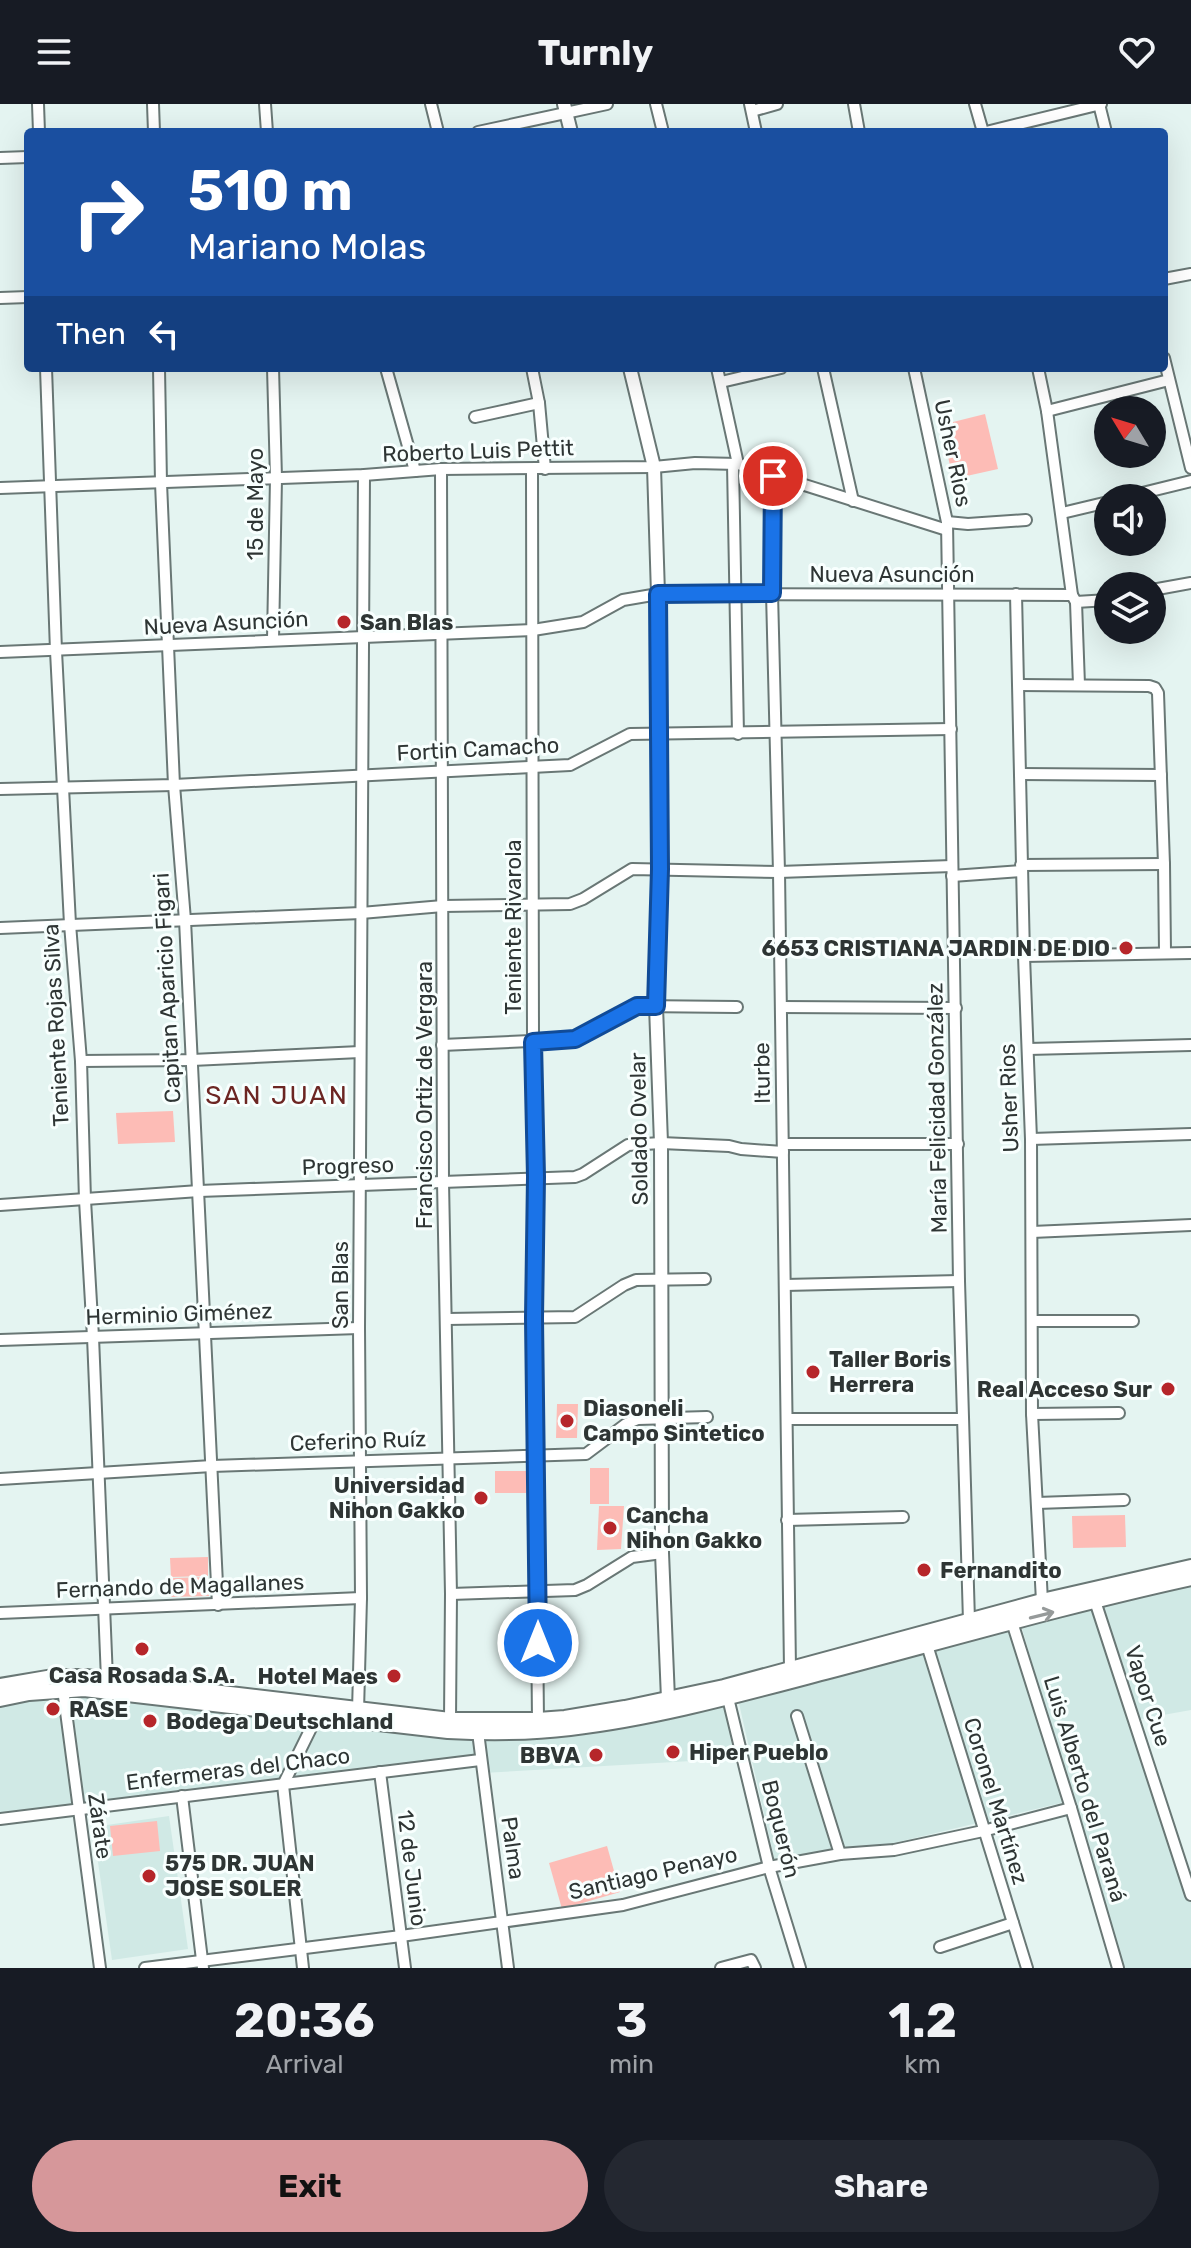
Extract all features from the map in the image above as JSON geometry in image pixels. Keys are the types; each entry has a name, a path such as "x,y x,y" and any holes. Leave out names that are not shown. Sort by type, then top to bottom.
{"highway":[{"path":"0,1699 63,1689 106,1691 405,1727 478,1732 567,1729 668,1705 1042,1601 1191,1567"},
{"path":"0,1686 53,1677 107,1679 450,1720 538,1720 728,1698 1191,1578"}],"main road":[{"path":"565,108 570,128"},
{"name":"Soldado Ovelar","path":"631,372 654,467 658,594 660,869 656,1006 661,1143 662,1553 668,1705"}],"street":[{"path":"38,104 39,128"},
{"path":"153,104 154,128"},
{"path":"265,104 267,128"},
{"path":"431,104 437,128"},
{"path":"493,128 565,108 607,104"},
{"path":"656,104 662,128"},
{"path":"755,128 751,107 777,104"},
{"path":"854,104 858,128"},
{"path":"975,104 983,128"},
{"path":"1001,128 1100,104 1105,128"},
{"path":"0,158 24,157"},
{"path":"1168,278 1191,274"},
{"path":"0,298 24,297"},
{"name":"Teniente Rojas Silva","path":"46,372 56,651 70,924 81,1061 107,1679"},
{"name":"Capitan Aparicio Figari","path":"159,372 174,785 185,920 218,1605"},
{"name":"15 de Mayo","path":"273,372 276,478 273,640"},
{"path":"387,372 415,471"},
{"path":"533,372 545,469"},
{"path":"718,372 735,464 738,734"},
{"path":"721,382 764,372"},
{"path":"824,372 853,501"},
{"name":"Usher Rios","path":"915,372 947,526 950,594"},
{"path":"1039,372 1074,599 1079,685"},
{"path":"1167,372 1191,468"},
{"path":"1047,411 1169,380"},
{"path":"475,417 539,403"},
{"name":"Roberto Luis Pettit","path":"0,488 364,475 441,469 735,464 947,526 1026,520"},
{"name":"Francisco Ortiz de Vergara","path":"441,469 442,1045 451,1594 450,1720"},
{"name":"Teniente Rivarola","path":"532,469 538,1720"},
{"name":"San Blas","path":"358,1711 361,1598 359,1328 364,475"},
{"name":"Iturbe","path":"773,476 772,593 790,1669"},
{"path":"1166,487 1191,481"},
{"path":"1062,513 1094,505"},
{"path":"1166,587 1191,583"},
{"name":"Nueva Asunción","path":"0,652 533,630 583,622 623,600 658,594 1016,594 1094,600"},
{"name":"María Felicidad González","path":"950,594 959,1281 969,1621"},
{"name":"Usher Rios","path":"1016,594 1021,868 1031,1139 1032,1414 1042,1601"},
{"path":"1019,685 1149,686 1158,693 1165,952"},
{"name":"Fortin Camacho","path":"0,789 174,785 570,765 630,734 951,729"},
{"path":"1020,774 1161,775"},
{"path":"0,928 361,913 443,906 570,904 632,869 952,871 1164,864"},
{"path":"1024,956 1191,953"},
{"path":"442,1045 575,1039 637,1006 737,1007"},
{"path":"781,1007 956,1008"},
{"path":"1028,1049 1191,1045"},
{"path":"81,1061 192,1060 360,1052"},
{"path":"1031,1139 1191,1134"},
{"name":"Progreso","path":"0,1205 199,1191 575,1177 628,1145 661,1143 741,1149 958,1144"},
{"path":"1032,1232 1191,1225"},
{"path":"447,1319 575,1317 636,1280 705,1279"},
{"path":"785,1285 959,1281"},
{"path":"1033,1321 1133,1321"},
{"name":"Herminio Giménez","path":"0,1340 359,1328"},
{"path":"1032,1414 1119,1413"},
{"name":"Ceferino Ruíz","path":"0,1479 212,1466 586,1454 626,1424 638,1419 707,1417"},
{"path":"787,1419 963,1419"},
{"path":"1037,1503 1124,1500"},
{"path":"787,1520 903,1517"},
{"path":"451,1594 575,1590 632,1557 662,1553"},
{"name":"Fernando de Magallanes","path":"0,1613 361,1598"},
{"name":"Vapor Cue","path":"1095,1601 1191,1895"},
{"name":"Luis Alberto del Paraná","path":"1012,1622 1118,1968"},
{"name":"Coronel Martínez","path":"927,1645 1027,1968"},
{"name":"Zárate","path":"63,1689 100,1968"},
{"name":"Boquerón","path":"728,1698 769,1867 800,1968"},
{"path":"303,1968 283,1785 317,1716"},
{"path":"797,1716 840,1854"},
{"name":"Palma","path":"478,1732 508,1968"},
{"name":"Enfermeras del Chaco","path":"0,1819 480,1760"},
{"name":"12 de Junio","path":"380,1772 405,1968"},
{"path":"182,1796 203,1964"},
{"name":"Santiago Penayo","path":"145,1968 203,1964 623,1905 769,1867 840,1854 894,1850 1071,1808"},
{"path":"940,1947 1013,1923"},
{"path":"721,1968 753,1964"}],"shaded area":[{"path":"985,414 998,469 953,479 941,425"},
{"path":"173,1111 175,1142 118,1144 116,1113"},
{"name":"Diasoneli Campo Sintetico","path":"557,1404 578,1404 577,1438 556,1438"},
{"path":"590,1468 609,1468 609,1504 590,1504"},
{"path":"495,1471 526,1471 526,1493 495,1493"},
{"name":"Cancha Nihon Gakko","path":"599,1506 624,1506 621,1549 597,1550"},
{"path":"1125,1515 1126,1547 1073,1548 1072,1516"},
{"path":"208,1557 208,1576 171,1577 170,1558"},
{"path":"208,1577 209,1596 171,1597 171,1578"},
{"path":"1191,1581 1191,1710 1135,1720 1191,1896 1191,1968 1120,1968 1021,1625"},
{"path":"1019,1625 1065,1802 777,1871 738,1699"},
{"path":"72,1693 313,1718 279,1783 0,1818 0,1707"},
{"path":"725,1703 744,1758 483,1773 480,1760 283,1785 318,1720 486,1737"},
{"path":"169,1816 188,1949 112,1960 93,1827"},
{"path":"157,1821 160,1851 113,1856 110,1826"},
{"path":"607,1846 620,1892 562,1909 549,1863"}],"place":[{"name":"San Blas","path":"344,622"},
{"name":"6653 CRISTIANA JARDIN DE DIO","path":"1126,948"},
{"name":"Taller Boris Herrera","path":"813,1372"},
{"name":"Real Acceso Sur","path":"1168,1389"},
{"name":"Diasoneli Campo Sintetico","path":"567,1421"},
{"name":"Universidad Nihon Gakko","path":"481,1498"},
{"name":"Cancha Nihon Gakko","path":"610,1528"},
{"name":"Fernandito","path":"924,1570"},
{"name":"Casa Rosada S.A.","path":"142,1649"},
{"name":"Hotel Maes","path":"394,1676"},
{"name":"RASE","path":"53,1709"},
{"name":"Bodega Deutschland","path":"150,1721"},
{"name":"Hiper Pueblo","path":"673,1752"},
{"name":"BBVA","path":"596,1755"},
{"name":"575 DR. JUAN JOSE SOLER","path":"149,1876"}],"district":[{"name":"SAN JUAN","path":"277,1095"}],"route":[{"path":"538,1643 533,1042 575,1039 637,1006 656,1006 660,869 658,594 772,593 773,476"}]}
